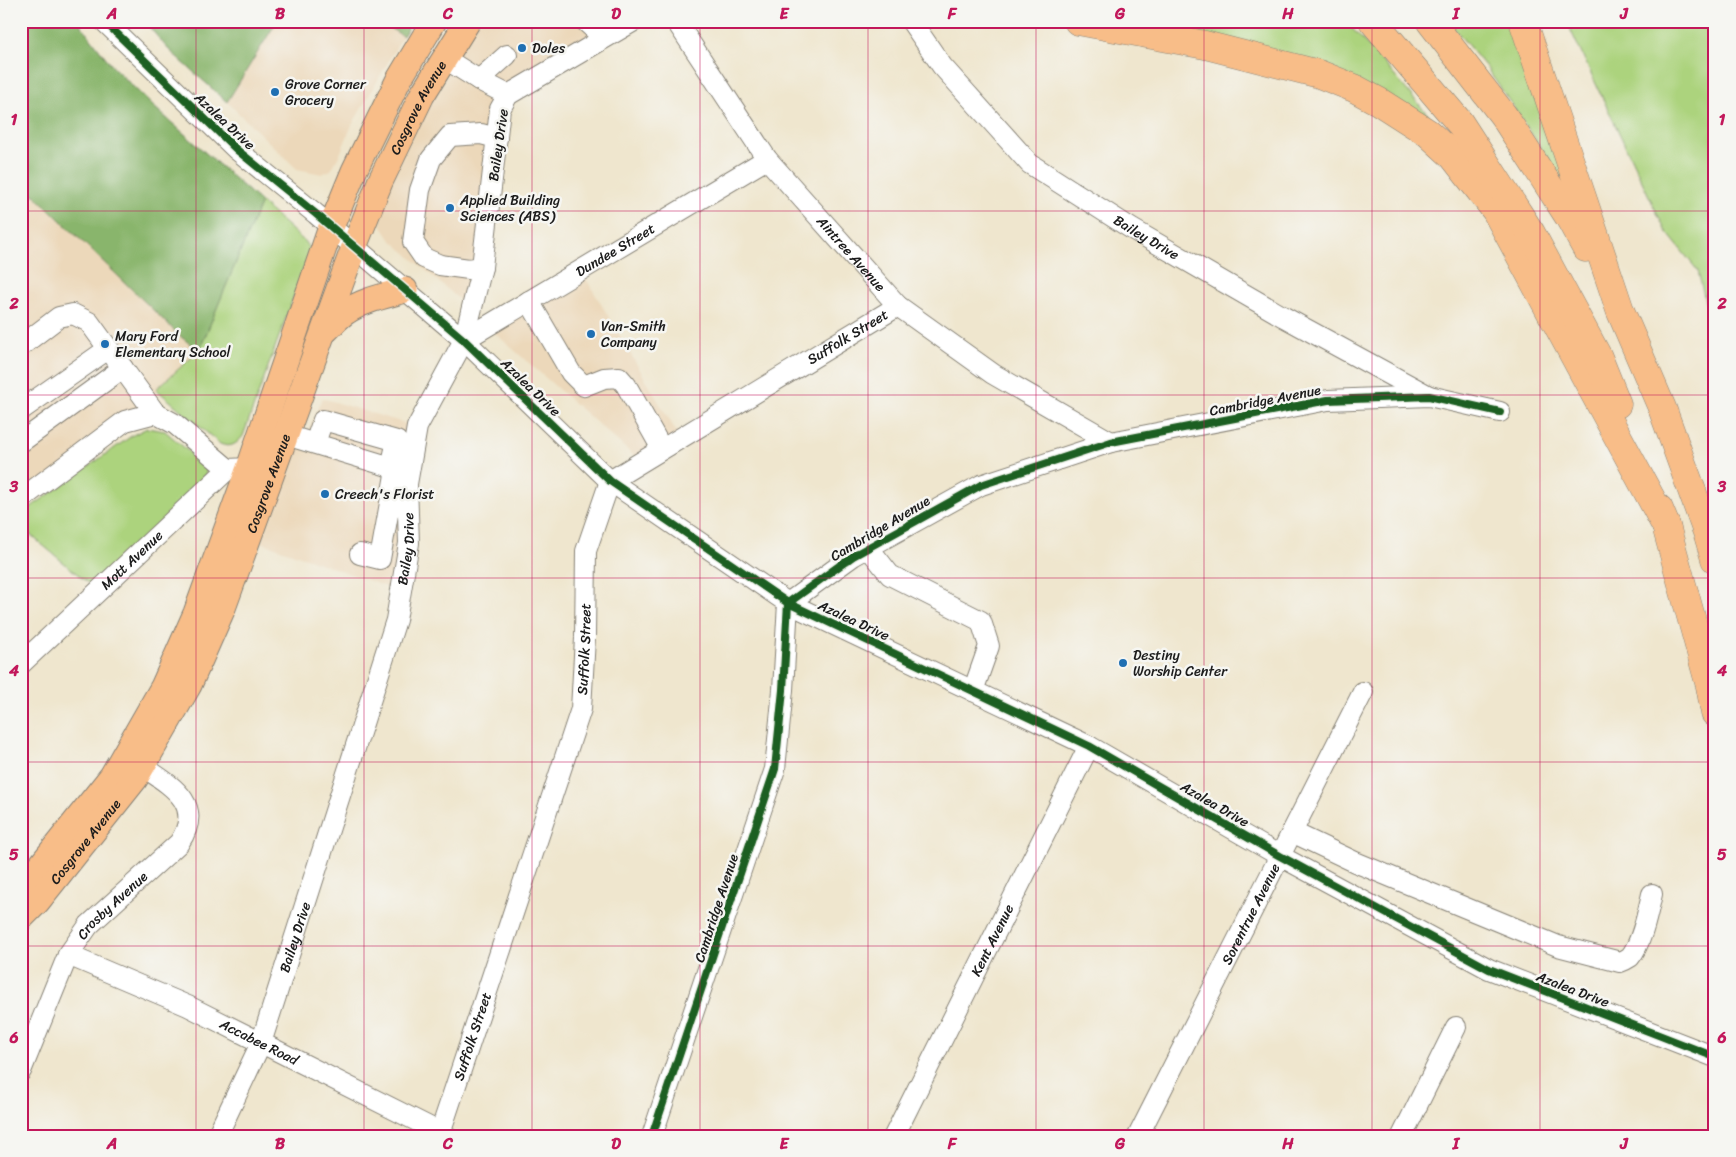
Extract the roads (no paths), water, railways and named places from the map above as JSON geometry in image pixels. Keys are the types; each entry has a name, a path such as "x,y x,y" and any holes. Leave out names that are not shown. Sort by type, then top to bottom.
{"highway":[{"path":"1078,21 1205,45 1319,74 1354,88 1428,133 1453,156 1496,211 1666,526"},
{"path":"1373,21 1459,122 1530,233 1598,357 1666,526 1710,686 1715,713"},
{"path":"1430,21 1503,115 1569,217 1620,310"},
{"path":"1523,21 1620,310 1662,408 1715,559"}],"main road":[{"name":"Cosgrove Avenue","path":"21,890 112,776 163,687 196,613 239,468 331,227 354,171 398,81 434,21"},
{"name":"Cosgrove Avenue","path":"21,918 37,902 135,779 189,684 223,608 354,247 380,182 418,104 468,21"},
{"path":"323,332 346,312 355,307 405,290"}],"street":[{"name":"Azalea Drive","path":"104,21 236,150 331,227 464,340 610,480 788,603 1089,746 1280,856 1489,969 1715,1057"},
{"path":"585,21 604,38"},
{"name":"Bailey Drive","path":"217,1136 261,1043 396,620 410,543 405,442 417,427 464,340 482,267 500,109 508,95 634,21"},
{"name":"Aintree Avenue","path":"676,21 767,159 898,306 993,374 1110,442"},
{"name":"Bailey Drive","path":"911,21 942,66 1030,164 1141,234 1284,317 1429,396"},
{"path":"478,80 507,55"},
{"path":"444,58 478,80 508,95"},
{"path":"482,267 468,269 440,265 424,258 413,242 420,190 431,159 450,136 481,134 497,138"},
{"name":"Dundee Street","path":"464,340 767,159"},
{"path":"529,301 571,373 584,386 604,378 619,376 662,449"},
{"name":"Suffolk Street","path":"442,1135 581,709 585,638 586,551 610,480 898,306"},
{"path":"21,346 59,317 74,314 89,322 156,414 175,424 239,468"},
{"path":"21,410 108,348"},
{"path":"21,442 123,368"},
{"name":"Cambridge Avenue","path":"652,1136 775,769 783,690 788,603 852,556 980,484 1110,442 1328,400 1429,396 1500,412"},
{"path":"21,499 125,420 156,414"},
{"path":"314,443 323,420 405,442 391,466"},
{"path":"286,435 391,466 395,475 380,559"},
{"name":"Mott Avenue","path":"21,664 239,468"},
{"path":"868,547 890,575 981,622 988,646 973,691"},
{"path":"360,554 406,564"},
{"name":"Sorentrue Avenue","path":"1138,1136 1363,692"},
{"name":"Kent Avenue","path":"894,1136 1089,746"},
{"name":"Crosby Avenue","path":"21,1071 68,955 89,925 179,843 189,824 187,806 179,794 168,783 142,766"},
{"path":"1292,832 1355,862 1558,946 1620,962 1629,957 1637,943 1645,923 1652,894"},
{"name":"Accabee Road","path":"68,955 188,1006 442,1135"},
{"path":"1402,1136 1456,1027"}],"place":[{"name":"Doles","path":"522,48"},
{"name":"Grove Corner Grocery","path":"275,92"},
{"name":"Applied Building Sciences (ABS)","path":"450,208"},
{"name":"Van-Smith Company","path":"591,334"},
{"name":"Mary Ford Elementary School","path":"105,344"},
{"name":"Creech's Florist","path":"325,494"},
{"name":"Destiny Worship Center","path":"1123,663"}]}
